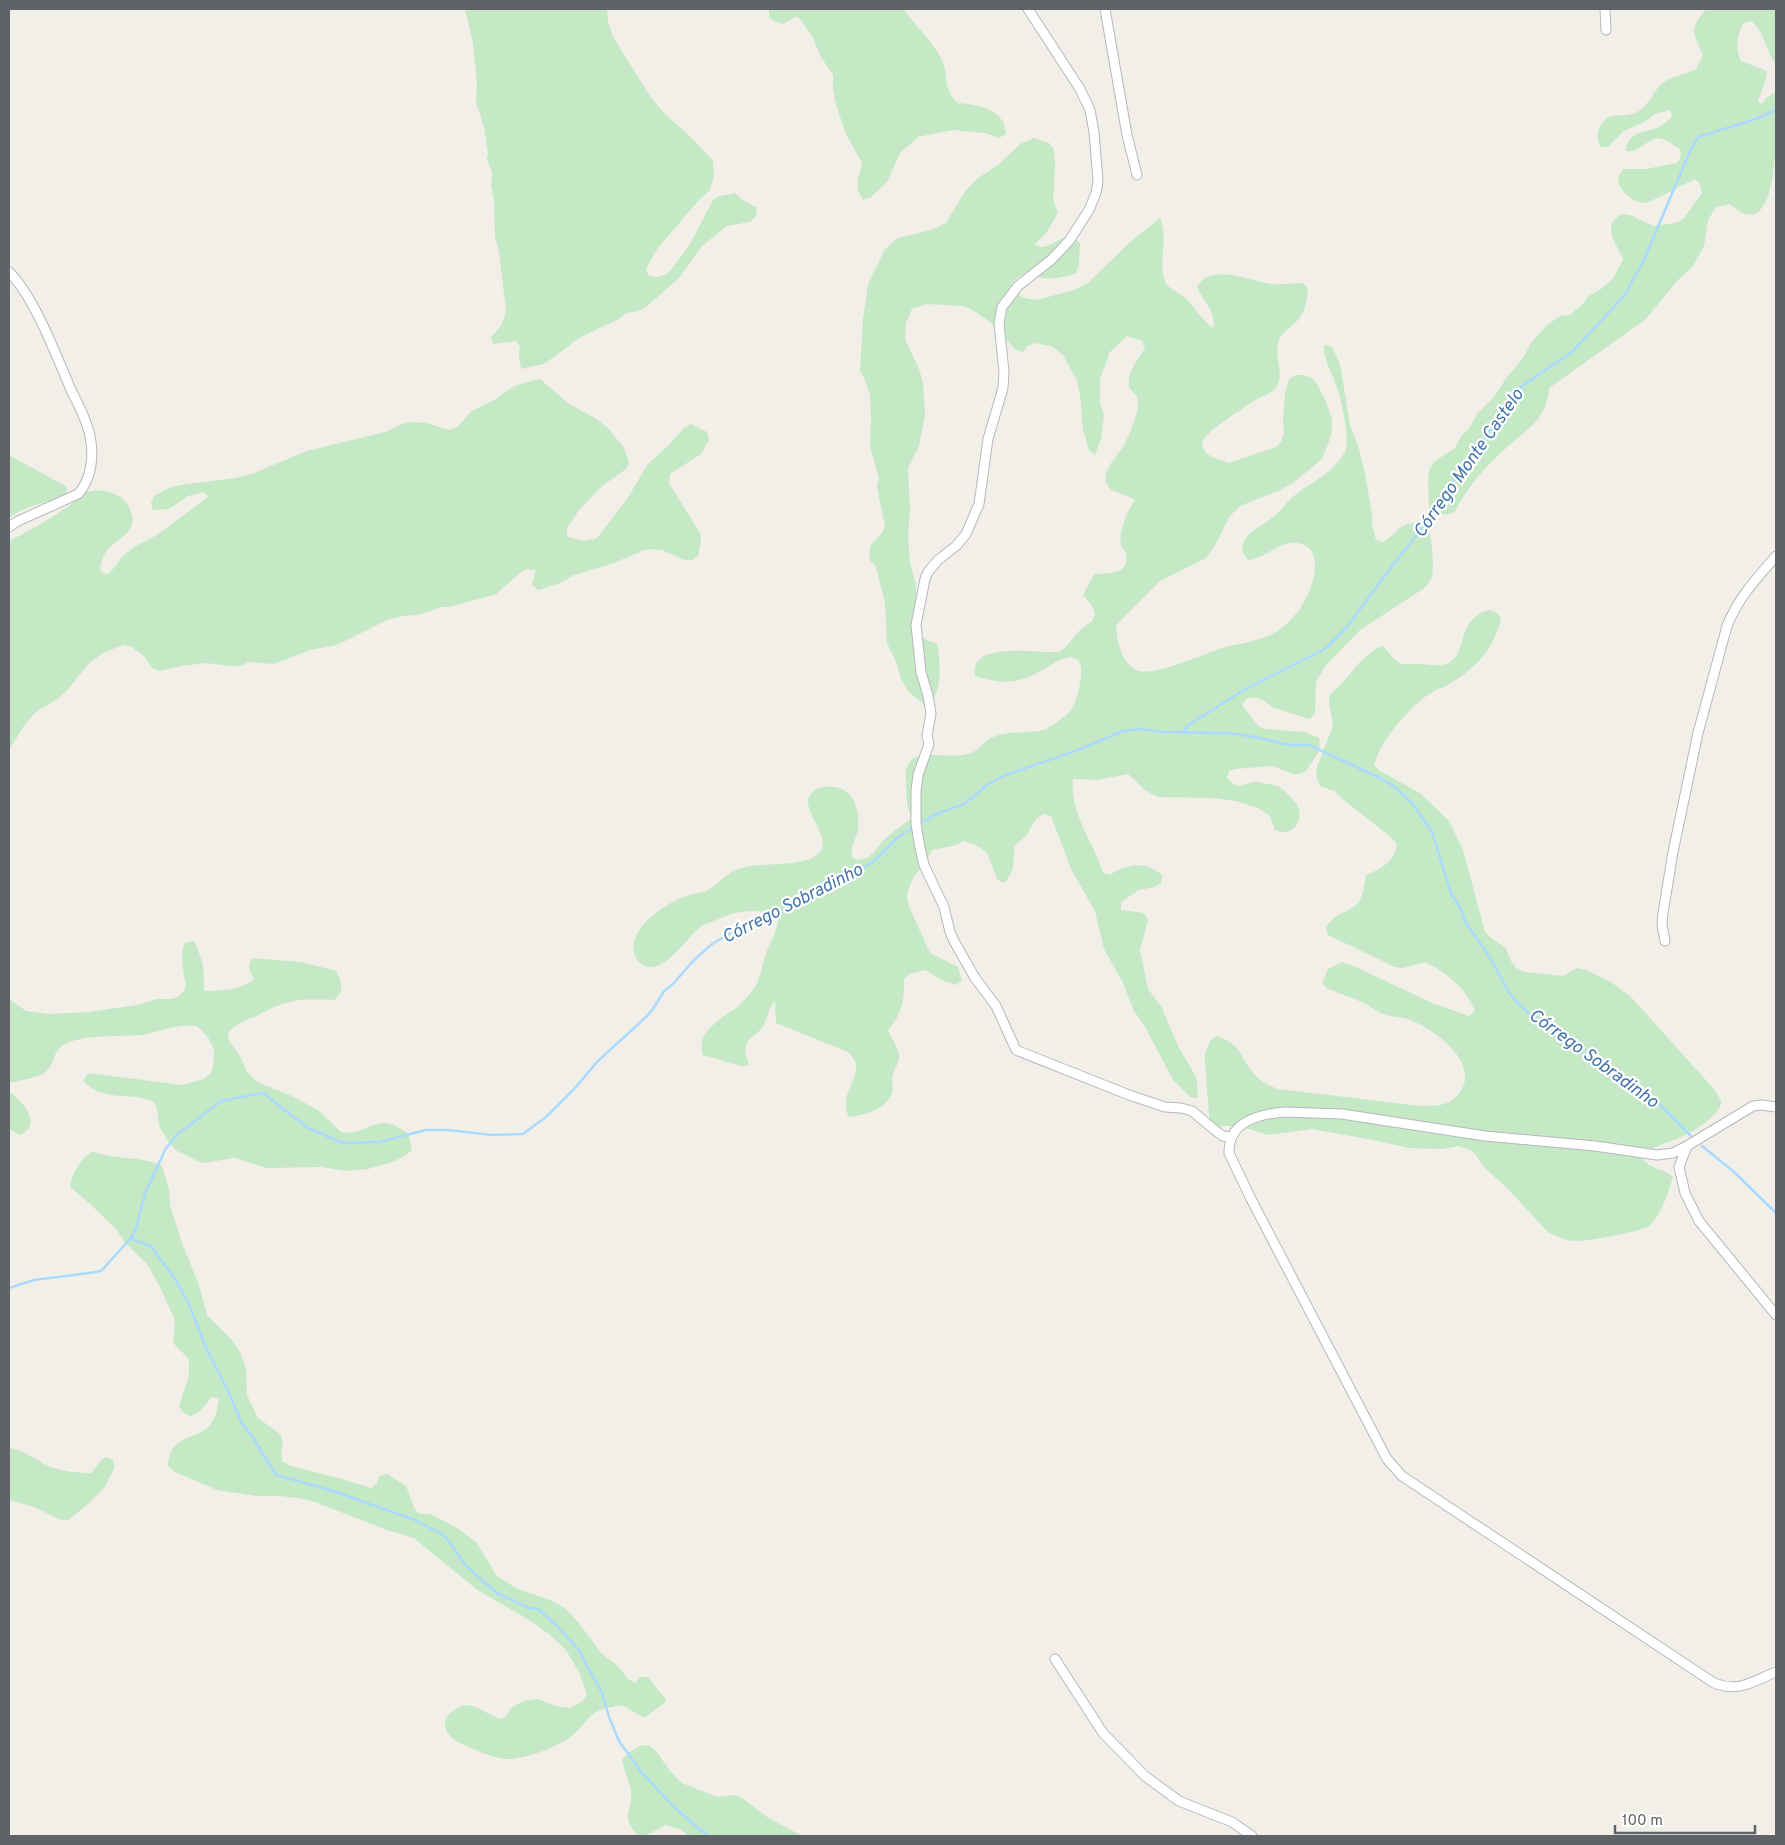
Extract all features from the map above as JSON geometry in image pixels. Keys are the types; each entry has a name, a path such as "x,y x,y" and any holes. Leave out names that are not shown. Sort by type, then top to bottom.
{"street":[{"path":"1028,9 1080,89 1090,110 1094,132 1098,181 1096,193 1089,210 1069,241 1051,260 1022,282 1002,307 999,323 1004,372 1002,388 988,439 979,504 966,534 956,546 938,560 925,579 916,625 921,672 928,696 930,713 927,736 929,744 918,775 916,791 917,832 924,865 942,900 950,932 975,978 996,1006 1016,1050 1129,1095 1166,1107 1181,1108 1195,1113 1223,1136 1230,1137"},
{"path":"1105,9 1126,135 1137,175"},
{"path":"1605,9 1606,30"},
{"path":"9,272 30,300 59,360 89,432 91,455 88,478 84,488 78,494 18,521 9,527"},
{"path":"1665,941 1662,925 1663,913 1673,852 1698,733 1727,626 1741,597 1776,556"},
{"path":"1776,1107 1753,1106 1688,1146 1673,1153 1657,1155 1596,1146 1485,1136 1342,1114 1285,1112 1277,1112 1246,1121 1236,1128 1230,1137 1229,1153 1251,1199 1387,1459 1402,1476 1714,1683 1724,1688 1736,1688 1776,1672"},
{"path":"1688,1146 1679,1166 1685,1192 1699,1221 1776,1315"},
{"path":"1055,1659 1103,1733 1145,1776 1179,1801 1232,1822 1252,1836"}],"green space":[{"path":"465,9 607,9 608,21 613,37 650,96 662,111 694,140 713,161 714,176 710,190 699,200 657,249 646,269 649,276 658,277 671,270 690,244 713,200 719,196 735,193 741,199 757,208 756,216 750,222 727,226 702,246 679,278 646,307 638,311 626,313 619,319 574,341 544,364 521,369 520,347 516,341 493,344 491,337 501,326 506,311 499,251 495,237 494,201 491,186 492,172 487,160 488,153 484,127 476,103 477,85 473,43"},
{"path":"904,9 941,58 944,64 949,92 953,97 958,103 982,107 996,114 1005,126 1006,134 999,138 985,133 953,130 918,137 900,153 887,182 870,198 863,200 858,187 862,163 846,134 836,105 833,75 802,21 796,16 783,24 776,22 769,18 769,10"},
{"path":"1706,9 1776,9 1776,64 1759,30 1751,21 1743,23 1737,42 1741,61 1767,71 1758,101 1762,104 1766,98 1776,92 1775,151 1773,175 1768,197 1760,211 1747,214 1730,204 1716,207 1708,220 1704,246 1693,266 1676,282 1646,319 1549,388 1540,417 1483,471 1470,486 1455,512 1444,515 1429,510 1428,476 1430,468 1435,461 1455,448 1477,414 1493,398 1523,358 1531,343 1547,325 1560,316 1570,315 1583,304 1587,297 1613,279 1623,259 1611,230 1615,219 1621,214 1630,215 1653,226 1676,223 1683,219 1702,193 1700,184 1695,179 1647,203 1642,203 1630,197 1618,183 1623,169 1646,169 1677,163 1681,156 1680,149 1660,138 1652,140 1634,151 1626,151 1627,144 1633,136 1661,126 1672,117 1670,110 1657,113 1644,122 1624,131 1608,147 1601,147 1598,136 1599,129 1607,118 1633,114 1639,111 1664,82 1696,69 1703,55 1694,32 1697,22"},
{"path":"1034,138 1049,143 1054,149 1053,200 1058,213 1046,233 1034,245 1042,247 1064,238 1074,239 1080,243 1079,265 1076,273 1065,277 1043,278 1022,275 1011,285 1021,297 1037,300 1074,290 1089,282 1129,243 1160,218 1164,239 1162,268 1165,282 1184,297 1213,328 1213,317 1197,287 1203,280 1211,276 1231,275 1272,284 1303,283 1308,289 1302,314 1279,340 1277,355 1280,378 1275,389 1238,411 1208,435 1202,444 1206,453 1229,463 1276,447 1281,442 1284,434 1285,394 1289,379 1296,375 1312,378 1326,402 1332,419 1331,436 1322,459 1293,483 1240,506 1230,516 1206,558 1160,581 1121,620 1116,626 1121,651 1127,662 1136,670 1143,672 1153,671 1177,665 1219,649 1261,639 1282,628 1301,607 1313,581 1315,570 1312,552 1307,546 1297,543 1285,544 1248,560 1242,548 1250,533 1276,515 1295,495 1329,471 1345,452 1347,439 1343,409 1326,360 1324,345 1332,347 1340,364 1350,425 1359,449 1365,474 1376,540 1383,542 1403,526 1422,523 1428,528 1431,538 1433,572 1430,582 1423,589 1360,630 1327,664 1316,681 1315,713 1310,719 1274,708 1261,699 1253,697 1246,699 1242,705 1258,726 1265,729 1305,732 1319,738 1320,750 1306,771 1300,774 1293,774 1272,766 1229,771 1227,778 1237,786 1259,782 1277,786 1291,797 1296,803 1300,816 1296,826 1292,829 1282,832 1275,830 1270,816 1258,808 1236,801 1213,798 1158,797 1145,790 1128,774 1097,780 1073,779 1073,792 1078,816 1103,873 1110,875 1123,868 1136,865 1150,867 1162,875 1161,883 1154,887 1139,890 1121,902 1121,910 1144,913 1148,920 1140,950 1148,989 1162,1008 1178,1046 1195,1075 1198,1098 1190,1097 1173,1080 1144,1025 1134,1011 1123,983 1104,949 1095,911 1071,869 1051,816 1044,814 1037,818 1025,837 1014,846 1013,869 1005,883 998,880 985,851 964,841 956,845 932,850 924,865 914,876 908,890 907,899 930,953 958,967 962,981 955,985 925,970 910,974 904,979 904,993 899,1013 888,1030 899,1055 898,1063 892,1076 892,1093 880,1108 849,1117 846,1102 856,1071 856,1063 848,1052 776,1023 775,1001 763,1026 747,1043 745,1049 749,1065 741,1066 703,1055 701,1047 710,1027 736,1008 755,987 776,931 778,918 771,914 755,911 739,912 723,917 702,926 667,960 651,967 643,965 637,960 634,953 634,944 643,926 659,911 678,899 708,890 734,871 752,866 808,860 819,854 823,844 822,839 808,803 809,796 814,791 820,788 836,787 844,790 851,796 858,813 858,830 852,847 852,855 853,859 865,859 887,837 912,818 908,806 906,784 907,769 911,761 919,756 963,755 975,751 989,739 997,736 1044,730 1062,719 1073,707 1081,678 1080,664 1074,658 1061,660 1020,680 1004,682 975,676 975,665 981,658 991,653 1003,651 1059,652 1065,648 1079,631 1092,621 1095,614 1092,606 1083,595 1094,574 1111,573 1125,566 1126,554 1120,539 1122,527 1129,509 1135,500 1110,489 1106,481 1106,475 1110,464 1126,441 1136,416 1138,400 1129,388 1129,382 1133,367 1145,348 1142,341 1127,336 1109,353 1100,378 1100,402 1104,416 1101,439 1095,455 1089,450 1083,429 1077,381 1063,355 1051,346 1034,343 1027,346 1023,352 1016,350 990,322 963,306 926,304 912,309 906,323 905,339 919,369 923,383 925,415 919,446 908,468 910,510 908,535 910,562 916,585 916,611 922,638 937,644 940,668 936,693 929,706 909,692 901,679 897,664 887,643 885,603 876,567 870,560 869,553 871,545 882,533 885,526 877,487 879,478 870,447 870,395 860,371 863,319 868,284 885,249 898,238 931,230 946,223 966,190 978,178 998,165 1020,144"},
{"path":"540,379 569,404 595,418 609,429 624,448 629,462 626,469 602,486 579,510 567,528 567,536 574,539 597,538 627,499 648,464 684,428 691,424 707,432 709,440 701,454 670,474 669,483 700,533 701,541 698,556 692,560 684,560 662,550 647,549 538,590 532,585 536,570 527,569 496,594 450,607 441,607 419,615 389,619 337,645 310,650 274,664 248,662 241,666 231,666 206,663 159,671 152,668 144,656 132,647 125,645 103,653 89,663 58,699 37,711 25,724 9,750 9,541 55,515 87,492 97,490 113,493 126,502 131,513 132,524 125,535 105,553 100,570 107,575 122,557 134,547 157,535 208,497 204,492 188,496 169,509 153,510 151,503 154,496 169,488 236,478 254,473 307,451 385,432 407,422 426,423 449,430 457,427 472,411 494,400 513,387"},
{"path":"9,455 67,487 66,495 29,507 9,518"},
{"path":"1488,610 1496,612 1501,618 1494,638 1483,656 1469,671 1425,697 1407,714 1390,734 1374,765 1380,771 1420,793 1449,821 1463,850 1485,932 1505,947 1516,968 1525,972 1563,976 1577,968 1586,970 1611,982 1631,997 1720,1098 1721,1102 1718,1110 1703,1124 1683,1136 1652,1149 1641,1157 1648,1164 1673,1177 1664,1203 1654,1221 1649,1226 1624,1234 1573,1241 1563,1239 1548,1232 1508,1189 1484,1167 1471,1150 1458,1146 1443,1149 1409,1148 1312,1129 1268,1135 1239,1126 1218,1126 1211,1121 1209,1115 1205,1053 1211,1040 1217,1036 1233,1044 1258,1078 1277,1089 1425,1106 1448,1103 1459,1094 1463,1087 1465,1076 1463,1065 1457,1055 1439,1037 1418,1023 1378,1012 1366,1004 1327,988 1322,983 1328,969 1342,962 1432,1003 1469,1016 1475,1011 1461,988 1433,966 1425,962 1403,968 1395,967 1328,935 1326,928 1330,922 1338,915 1351,909 1360,900 1364,890 1366,875 1386,864 1393,856 1397,845 1392,838 1334,791 1320,786 1316,775 1317,767 1333,726 1329,702 1330,694 1337,689 1367,655 1382,646 1401,664 1439,665 1449,663 1455,658 1471,621 1478,614"},
{"path":"194,941 203,966 204,991 230,989 249,983 254,979 249,968 252,958 301,962 336,971 340,979 341,990 334,1000 297,1000 281,1004 241,1022 229,1032 228,1039 241,1058 247,1072 257,1082 292,1096 318,1110 341,1132 359,1131 381,1123 389,1123 409,1135 412,1150 392,1162 368,1169 346,1171 321,1167 267,1168 235,1158 202,1163 177,1151 170,1144 159,1126 157,1108 154,1102 135,1097 109,1095 92,1088 83,1081 88,1073 182,1085 204,1079 210,1074 213,1067 214,1050 208,1037 197,1026 175,1027 141,1035 92,1037 73,1041 65,1044 58,1050 51,1065 43,1074 9,1083 9,999 26,1011 49,1014 89,1012 138,1005 157,999 172,999 184,991 186,984 182,951 185,943"},
{"path":"9,1091 25,1107 30,1119 30,1125 27,1130 20,1135 9,1129"},
{"path":"93,1151 110,1156 145,1160 162,1166 169,1189 170,1205 182,1243 199,1285 207,1315 232,1340 240,1352 246,1368 247,1395 258,1418 280,1434 283,1441 281,1455 283,1462 291,1466 371,1488 377,1483 379,1476 387,1474 406,1486 415,1510 420,1514 431,1514 457,1528 476,1542 497,1576 516,1588 552,1601 566,1609 602,1654 617,1665 628,1679 635,1683 640,1677 648,1677 667,1701 644,1718 622,1705 602,1709 592,1715 576,1733 566,1740 541,1752 514,1759 498,1758 463,1745 448,1734 445,1727 447,1717 460,1707 472,1706 502,1719 511,1708 523,1701 538,1699 555,1706 570,1708 583,1701 587,1694 579,1672 566,1650 549,1634 529,1620 476,1589 414,1538 387,1530 312,1501 217,1490 175,1472 168,1466 174,1447 186,1438 207,1428 212,1422 217,1411 219,1399 212,1397 198,1413 190,1416 183,1412 179,1406 189,1375 189,1359 173,1343 175,1320 159,1285 147,1264 126,1244 117,1230 70,1187 78,1166"},
{"path":"9,1448 23,1452 49,1466 67,1471 91,1473 106,1457 113,1460 115,1467 104,1488 87,1505 68,1520 61,1520 34,1507 9,1500"},
{"path":"642,1745 650,1746 656,1751 670,1771 682,1783 717,1797 733,1795 741,1797 767,1817 802,1836 689,1836 681,1830 666,1825 647,1835 638,1835 632,1828 628,1818 631,1791 622,1760 629,1752"}],"waterway":[{"name":"Córrego Monte Castelo","path":"1183,732 1187,726 1244,690 1323,650 1346,628 1436,511 1463,464 1473,454 1522,386 1572,352 1624,296 1644,260 1690,151 1698,137 1756,119 1776,110"},
{"name":"Córrego Sobradinho","path":"918,824 939,813 964,804 987,785 1003,776 1078,750 1123,731 1140,729 1164,732 1228,733 1261,738 1287,745 1309,745 1380,778 1395,787 1412,803 1432,832 1451,893 1461,909 1465,921 1489,956 1508,991 1519,1005 1561,1039 1652,1097 1694,1139"},
{"name":"Córrego Sobradinho","path":"9,1288 34,1280 102,1270 130,1239 136,1229 145,1193 166,1148 178,1134 221,1101 263,1093 308,1128 343,1143 379,1142 426,1130 448,1130 492,1135 523,1134 546,1117 597,1062 647,1016 664,991 712,944 743,926 791,908 836,881 853,874 873,862 898,837 913,827"},
{"name":"Córrego Sobradinho","path":"1702,1146 1733,1171 1776,1213"},
{"path":"131,1239 151,1246 175,1279 188,1302 207,1350 229,1393 242,1424 252,1436 276,1475 330,1490 415,1520 443,1535 466,1566 497,1593 529,1608 538,1609 578,1649 602,1693 619,1741 642,1773 675,1808 708,1836"}]}
